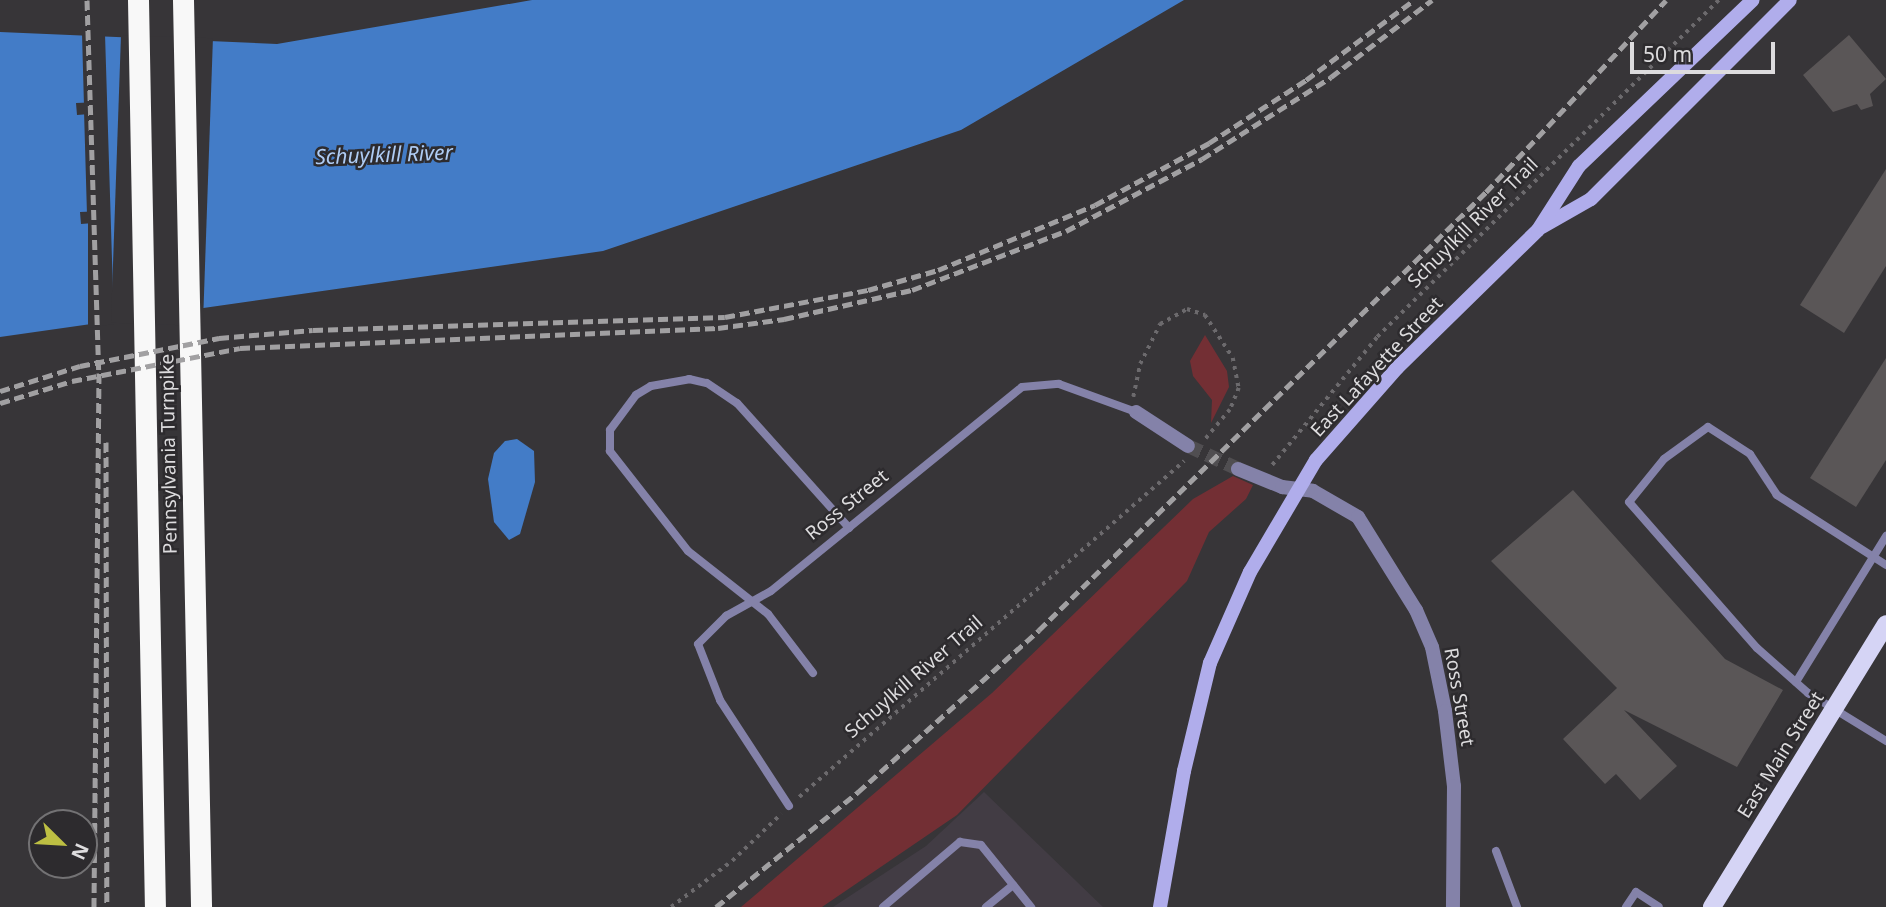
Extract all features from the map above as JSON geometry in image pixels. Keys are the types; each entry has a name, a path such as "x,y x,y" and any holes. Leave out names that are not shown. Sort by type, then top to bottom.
{"highway":[{"name":"Pennsylvania Turnpike","path":"138,0 155,907"},
{"name":"Pennsylvania Turnpike","path":"183,0 201,907"}],"main road":[{"name":"East Main Street","path":"1712,907 1886,624"}],"street":[{"name":"East Lafayette Street","path":"1160,907 1184,771 1210,663 1271,533 1316,460 1388,378 1538,230 1579,166 1753,0"},
{"name":"East Lafayette Street","path":"1538,230 1591,199 1790,0"},
{"name":"Ross Street","path":"1136,412 1188,446"},
{"name":"Ross Street","path":"1238,470 1262,480 1313,491 1358,517 1395,572 1432,647 1454,786 1453,907"}],"lane":[{"path":"813,673 768,614 750,603 688,551 610,451 610,430 636,395 680,379 722,389 849,528"},
{"name":"Ross Street","path":"789,806 720,699 698,644 726,616 771,591 1022,387 1059,384 1136,412"},
{"path":"1886,565 1777,495 1749,454 1708,427 1664,459 1629,502 1757,648 1796,682 1886,741"},
{"path":"1796,682 1886,536"},
{"path":"883,907 960,842 981,845 1031,907"},
{"path":"1496,850 1517,907"},
{"path":"986,907 1013,885"},
{"path":"1626,907 1636,892 1659,907"}],"path":[{"name":"Schuylkill River Trail","path":"1262,480 1324,397 1377,337 1719,0"},
{"path":"1136,412 1135,381 1155,332 1170,315 1193,309 1211,323 1238,376 1230,410 1205,440"},
{"name":"Schuylkill River Trail","path":"671,907 732,861 789,806 1175,469"}],"shaded area":[{"path":"1205,335 1227,371 1229,387 1211,423 1212,400 1193,376 1190,361"},
{"path":"1233,476 1253,485 1246,499 1209,532 1187,581 957,815 822,907 741,907 992,693 1193,499"},
{"path":"984,792 1103,907 833,907 926,846"}],"water":[{"name":"Schuylkill River","path":"532,0 1184,0 961,130 603,251 0,337 0,32 277,44","holes":["101,102 102,113 77,115 76,103","105,211 106,222 81,224 80,212"]},
{"path":"517,439 534,451 535,482 520,534 509,540 494,522 488,479 494,453 505,441"}],"pier":[{"path":"82,34 105,34 114,324 88,328 88,220 102,219 102,215 87,215 84,111 98,110 98,106 84,106"},
{"path":"121,35 213,38 203,326 111,323"}],"building":[{"path":"1849,35 1886,79 1870,94 1873,106 1861,110 1857,104 1833,112 1803,75"},
{"path":"1886,169 1886,266 1844,333 1800,305"},
{"path":"1886,358 1886,460 1856,507 1810,478"},
{"path":"1573,490 1725,659 1783,690 1737,767 1624,710 1677,766 1640,800 1616,774 1605,784 1563,739 1617,688 1491,561"}],"tunnel":[{"path":"1188,446 1238,469"}],"railway":[{"path":"87,0 99,373 94,907"},
{"path":"0,391 80,366 219,338 313,330 725,317 868,290 938,270 1095,205 1209,143 1306,80 1414,0"},
{"path":"0,403 72,381 240,348 718,328 784,319 912,290 1066,231 1202,159 1331,77 1432,0"},
{"path":"716,907 858,792 1039,630 1486,192 1666,0"},
{"path":"106,442 107,907"}]}
